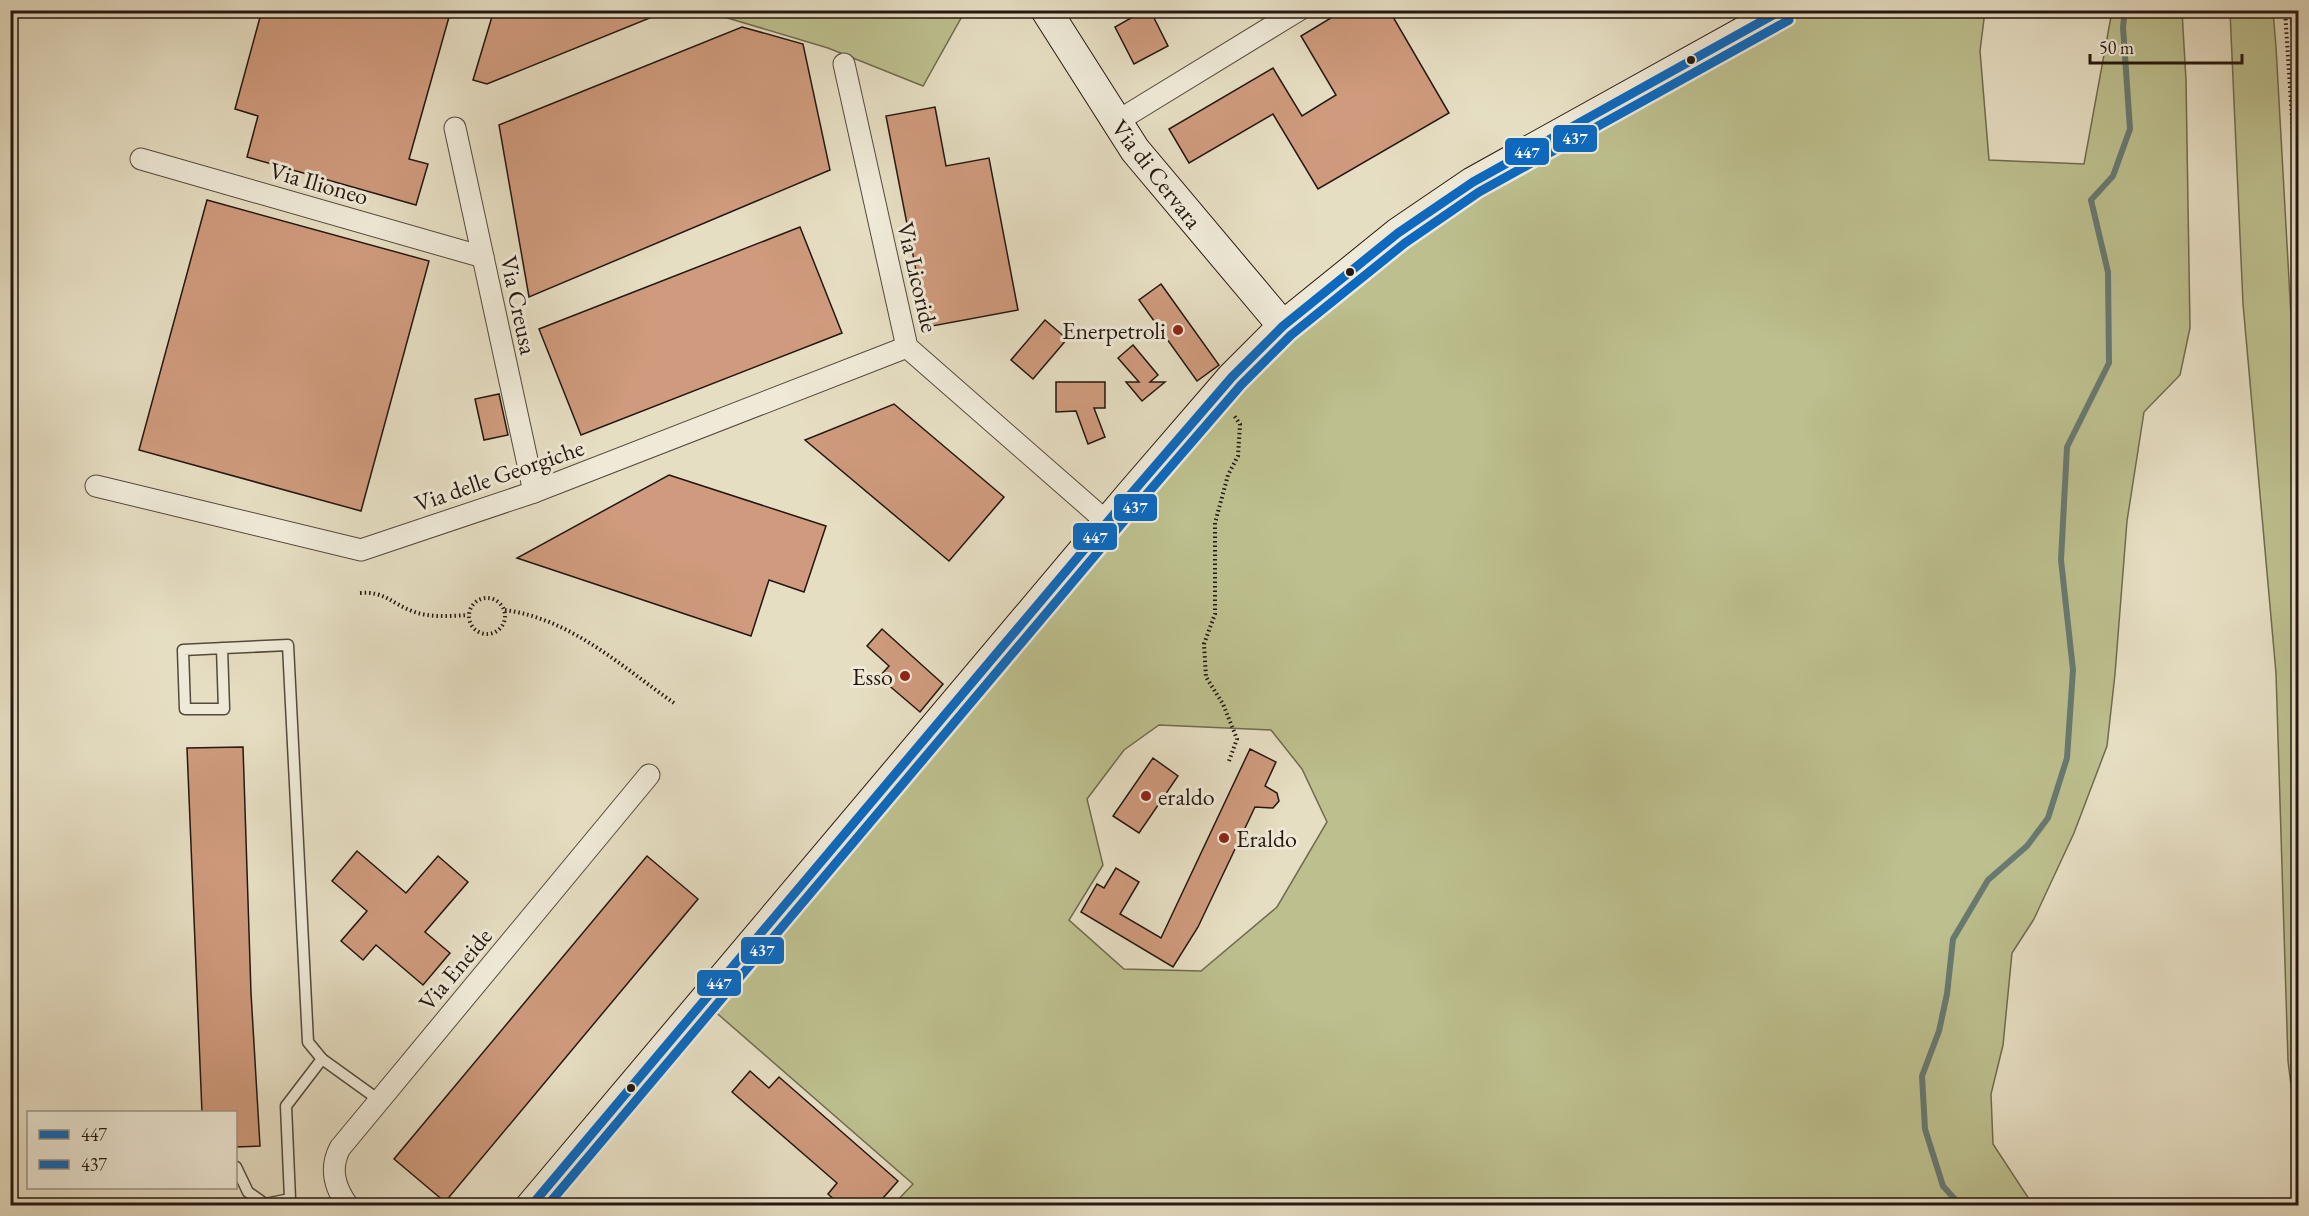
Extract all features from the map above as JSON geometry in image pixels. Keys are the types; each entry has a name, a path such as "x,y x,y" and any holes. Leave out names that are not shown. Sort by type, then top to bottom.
{"street":[{"name":"Via di Cervara","path":"1046,10 1116,122 1158,181 1283,326"},
{"path":"1116,122 1299,10"},
{"path":"531,1206 1108,522 1215,398 1283,326 1398,234 1473,182 1783,10"},
{"name":"Via Licoride","path":"844,64 907,347 1108,522"},
{"name":"Via Creusa","path":"455,128 534,492"},
{"name":"Via Ilioneo","path":"141,159 483,257"},
{"name":"Via delle Georgiche","path":"96,486 361,550 534,492 907,347"},
{"name":"Via Eneide","path":"348,1206 335,1180 335,1160 340,1148 649,775"}],"lane":[{"path":"222,648 224,709 185,709 183,650 222,648 288,645 308,1042 322,1059 379,1100"},
{"path":"237,1169 248,1192 266,1204 290,1199 286,1106 322,1059"}],"path":[{"path":"2284,10 2298,212"},
{"path":"1215,398 1232,412 1240,424 1238,456 1228,475 1215,523 1215,614 1204,644 1206,677 1223,704 1238,739 1229,761"},
{"path":"360,593 376,592 413,612 441,617 468,615"},
{"path":"505,610 504,623 496,633 483,634 472,628 468,615 473,603 484,597 497,600 505,610 556,623 576,634 674,703"}],"green space":[{"path":"704,11 965,11 923,86 828,48"},
{"path":"1802,11 1985,11 1980,51 1989,160 2084,164 2112,11 2182,11 2186,80 2190,328 2180,375 2144,412 2127,521 2107,746 2074,833 2034,919 2012,953 2003,1045 1991,1094 1993,1144 2033,1205 893,1205 913,1184 712,1009 1199,429 1290,338 1398,246 1496,181","holes":["1159,725 1271,730 1302,769 1327,822 1277,907 1201,971 1124,969 1069,920 1103,865 1087,799 1124,750"]},
{"path":"2230,11 2273,11 2276,47 2298,441 2298,1142 2288,1061 2276,673 2243,304"},
{"path":"2290,11 2298,11 2298,135"}],"building":[{"path":"262,10 451,10 409,159 428,164 416,205 247,157 258,116 235,109"},
{"path":"494,10 667,11 487,84 473,80"},
{"path":"1145,10 1150,10 1168,46 1134,64 1115,27"},
{"path":"1344,10 1389,10 1449,113 1318,189 1273,114 1189,163 1169,129 1273,68 1302,116 1336,95 1301,36"},
{"path":"742,27 803,44 830,170 529,297 499,125"},
{"path":"935,107 946,166 989,158 1018,310 927,327 886,116"},
{"path":"207,200 429,261 361,511 139,450"},
{"path":"800,227 842,333 581,435 539,329"},
{"path":"1161,284 1219,365 1197,381 1139,300"},
{"path":"1045,320 1067,339 1033,379 1011,360"},
{"path":"1133,345 1158,375 1150,382 1165,382 1142,401 1126,382 1139,382 1118,358"},
{"path":"1056,382 1105,382 1105,408 1094,408 1105,437 1088,444 1076,411 1056,412"},
{"path":"499,394 508,435 484,440 475,399"},
{"path":"894,404 1004,497 949,561 805,440"},
{"path":"669,475 826,526 804,592 769,580 751,636 517,558"},
{"path":"882,629 943,684 920,712 879,677 889,666 867,646"},
{"path":"243,747 251,993 260,1146 237,1147 237,1111 202,1111 187,748"},
{"path":"1250,749 1276,762 1265,786 1277,793 1279,801 1273,808 1255,807 1198,927 1173,967 1081,912 1097,884 1104,888 1116,868 1139,882 1120,914 1161,938"},
{"name":"eraldo","path":"1153,758 1178,776 1139,833 1113,816"},
{"path":"357,851 406,893 438,856 468,882 425,932 450,953 423,985 376,945 363,960 341,941 367,911 332,881"},
{"path":"647,856 698,899 445,1202 394,1159"},
{"path":"750,1071 769,1088 779,1077 898,1181 876,1206 841,1206 828,1194 837,1183 732,1092"}],"waterway":[{"path":"1961,1206 1943,1186 1925,1129 1922,1076 1939,1031 1947,994 1953,939 1988,880 2027,846 2048,818 2067,758 2073,670 2061,560 2067,447 2109,363 2108,272 2091,200 2113,176 2130,129 2123,27 2125,10"}],"transit line":[{"name":"447","path":"531,1206 1131,494 1232,377 1283,326 1398,233 1473,182 1782,10"},
{"name":"437","path":"547,1206 1140,502 1241,385 1291,335 1405,243 1479,192 1789,20"}],"place":[{"name":"Enerpetroli","path":"1178,330"},
{"name":"Esso","path":"905,676"},
{"name":"eraldo","path":"1146,796"},
{"name":"Eraldo","path":"1224,838"}]}
